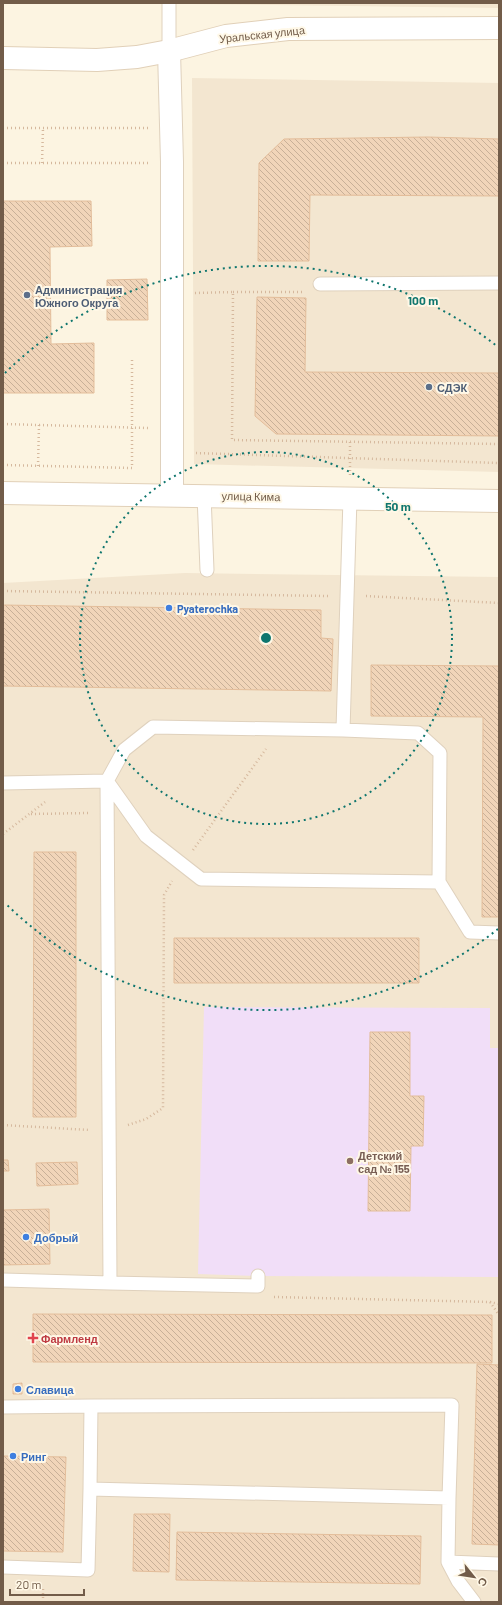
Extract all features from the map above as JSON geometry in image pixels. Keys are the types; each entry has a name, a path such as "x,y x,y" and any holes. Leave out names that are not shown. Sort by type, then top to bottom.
{"street":[{"name":"Уральская улица","path":"3,58 97,60 137,57 170,51 226,36 288,29 499,28"},
{"path":"170,51 172,162 172,495"},
{"name":"улица Кима","path":"3,493 204,495 499,501"}],"lane":[{"path":"169,3 170,51"},
{"path":"320,284 499,283"},
{"path":"204,495 207,570"},
{"path":"343,730 350,498"},
{"path":"110,1283 107,781 124,750 153,727 343,730 418,733 440,753 439,882 470,932 499,933"},
{"path":"107,781 146,836 201,879 439,882"},
{"path":"3,783 107,781"},
{"path":"3,1280 258,1286 258,1276"},
{"path":"3,1406 452,1405 448,1562 458,1581 474,1602"},
{"path":"3,1567 88,1570 91,1406"},
{"path":"90,1490 449,1498"},
{"path":"448,1562 499,1564"}],"path":[{"path":"3,128 171,128"},
{"path":"42,163 43,128"},
{"path":"3,163 172,162"},
{"path":"190,292 302,292 320,284"},
{"path":"233,292 232,440 499,444"},
{"path":"3,465 132,468 132,357"},
{"path":"3,424 39,425 38,466"},
{"path":"350,442 350,458"},
{"path":"193,453 499,463"},
{"path":"3,592 332,596"},
{"path":"359,596 499,603"},
{"path":"3,1125 109,1132 146,1120 163,1108 164,895 183,864 280,729"},
{"path":"3,834 73,782"},
{"path":"30,814 108,813"},
{"path":"490,1302 499,1315"}],"shaded area":[{"path":"167,3 499,3 499,8 191,4"},
{"path":"192,78 499,83 499,472 194,464"},
{"path":"185,573 499,577 499,1602 3,1602 3,583"},
{"name":"Детский сад № 155","path":"204,1007 490,1008 490,1048 499,1048 499,1277 258,1276 198,1274"}],"building":[{"path":"428,137 499,139 499,196 310,195 309,261 258,261 259,163 284,139"},
{"name":"Администрация Южного Округа","path":"3,201 91,201 92,246 50,247 51,344 94,343 94,393 3,393"},
{"path":"147,279 148,320 107,320 107,280"},
{"path":"257,297 306,298 305,372 499,373 499,436 276,434 255,416"},
{"path":"3,605 321,610 321,638 333,639 331,691 3,686"},
{"path":"371,665 499,666 499,917 482,917 483,717 371,716"},
{"path":"34,852 76,852 76,1117 33,1117"},
{"path":"174,938 419,938 419,983 174,983"},
{"path":"370,1032 410,1032 410,1096 424,1096 423,1146 411,1146 410,1211 368,1211"},
{"path":"3,1160 8,1160 9,1171 3,1171"},
{"path":"77,1162 78,1184 37,1186 36,1163"},
{"name":"Добрый","path":"49,1209 50,1264 3,1265 3,1210"},
{"path":"33,1314 492,1315 492,1363 33,1362"},
{"path":"477,1364 499,1365 499,1545 472,1544"},
{"name":"Славица","path":"22,1383 22,1394 13,1394 13,1384"},
{"path":"3,1456 66,1457 63,1552 3,1551"},
{"path":"134,1514 170,1514 169,1572 133,1571"},
{"path":"177,1532 421,1536 420,1584 176,1580"}],"place":[{"name":"Администрация Южного Округа","path":"27,295"},
{"name":"СДЭК","path":"429,387"},
{"name":"Pyaterochka","path":"169,608"},
{"name":"Детский сад № 155","path":"350,1161"},
{"name":"Добрый","path":"26,1237"},
{"name":"Фармленд","path":"33,1338"},
{"name":"Славица","path":"18,1389"},
{"name":"Ринг","path":"13,1456"}]}
